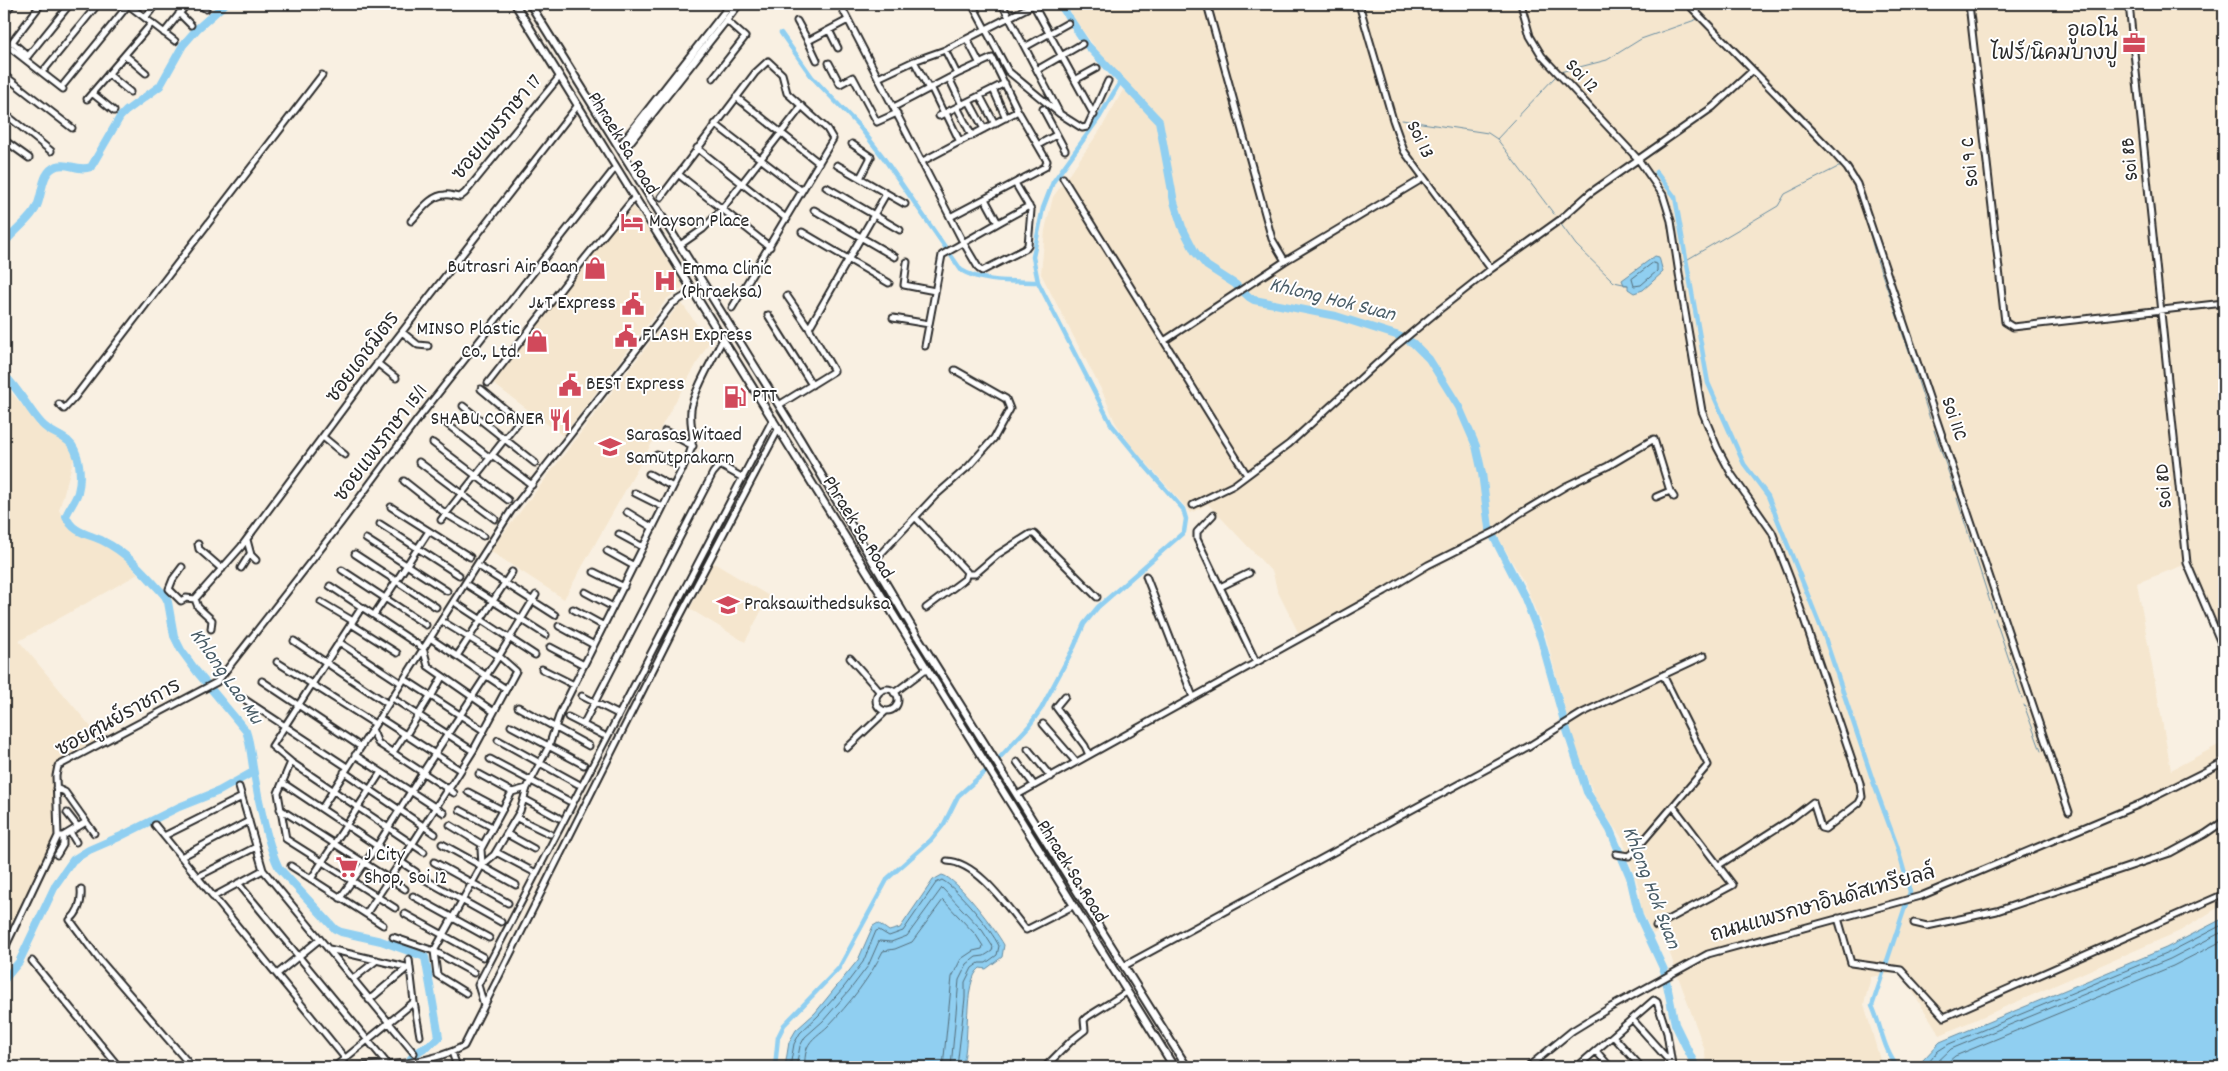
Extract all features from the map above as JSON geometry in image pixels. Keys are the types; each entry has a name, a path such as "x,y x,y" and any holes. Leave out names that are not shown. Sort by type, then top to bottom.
{"main road":[{"name":"Phraek Sa Road","path":"515,4 1174,1067"},
{"name":"Phraek Sa Road","path":"530,4 779,405 993,758 1187,1067"},
{"path":"620,149 731,4"},
{"path":"620,149 739,4"},
{"path":"810,482 820,475"},
{"path":"1156,1038 1165,1032"}],"street":[{"path":"4,14 12,4"},
{"path":"41,4 12,42 28,56 70,4"},
{"path":"46,69 98,4"},
{"path":"4,43 63,87 128,4 175,41"},
{"path":"145,18 156,4"},
{"path":"164,33 186,4"},
{"path":"198,4 206,9"},
{"path":"840,4 921,162 979,269 982,270 1025,250 1028,245 1032,216 1029,206 1015,183"},
{"path":"972,4 1008,71 1060,114 1085,128 1094,115 1108,81"},
{"path":"1002,4 1060,114"},
{"path":"878,78 914,61 945,50 1033,4 1094,115"},
{"path":"1207,4 1272,239 1285,260"},
{"name":"Soi 13","path":"1359,4 1404,152 1422,179 1491,269"},
{"name":"Soi 12","path":"1521,4 1530,36 1542,56 1638,159 1663,195 1668,209 1695,374 1707,423 1717,447 1732,474 1772,532 1791,581 1860,782 1862,797 1855,808 1825,829 1821,828 1813,802 1791,820 1719,865"},
{"name":"Soi 11C","path":"1688,4 1831,150 1847,168 1857,184 2069,812"},
{"name":"Soi 9 C","path":"1969,4 2005,322 2013,326 2161,311"},
{"name":"Soi 8B","path":"2129,4 2161,311"},
{"path":"179,13 191,24"},
{"path":"713,78 745,37 726,20"},
{"path":"808,41 848,20"},
{"path":"797,21 817,60"},
{"path":"87,99 152,23"},
{"path":"1025,47 1068,23"},
{"path":"829,30 838,48"},
{"path":"967,39 980,64"},
{"path":"1037,70 1082,44"},
{"path":"945,50 957,74"},
{"path":"125,55 146,73"},
{"path":"894,107 992,58 1018,111 1048,164 950,217"},
{"path":"661,197 736,97 762,64 768,60 782,74 787,93 827,128 832,139 819,164 732,308"},
{"path":"914,61 960,142"},
{"path":"829,63 839,84 853,78 877,122 897,113"},
{"path":"1075,80 1097,68"},
{"path":"1193,505 1224,491 1289,444 1412,332 1491,269 1561,219 1590,193 1713,107 1752,70"},
{"path":"108,74 130,92"},
{"path":"4,75 72,128"},
{"path":"59,404 64,409 74,397 322,75"},
{"name":"ซอยแพรกษา 17","path":"411,221 428,202 439,195 447,194 460,197 465,193 560,76"},
{"path":"949,78 972,136"},
{"path":"943,114 1005,83"},
{"path":"992,89 1006,118"},
{"path":"92,93 114,111"},
{"path":"980,96 995,124"},
{"path":"736,97 819,164"},
{"path":"969,101 984,129"},
{"name":"ซอยเดชมิตร","path":"195,599 247,540 377,363 578,104"},
{"path":"680,245 703,229 722,209 802,106"},
{"path":"1043,109 1065,150"},
{"path":"921,162 1018,111"},
{"path":"4,113 51,151"},
{"path":"715,124 802,192"},
{"path":"1038,145 1056,135"},
{"path":"4,140 29,158"},
{"path":"852,144 871,158 860,178"},
{"path":"697,148 787,218"},
{"path":"837,165 905,204"},
{"name":"ซอยแพรกษา 15/1","path":"206,689 217,682 359,499 424,411 616,167"},
{"path":"678,174 770,247"},
{"path":"1063,178 1247,475"},
{"path":"1164,341 1252,284 1285,260 1422,179"},
{"path":"826,187 900,230"},
{"path":"808,328 886,194"},
{"path":"488,383 635,197"},
{"path":"985,199 998,223"},
{"path":"925,346 942,255 1029,206"},
{"path":"814,210 895,257"},
{"path":"802,232 889,283"},
{"path":"908,262 904,285 935,291"},
{"path":"322,808 404,682 423,648 511,511 672,304 693,291"},
{"path":"779,405 834,371 787,296"},
{"path":"2161,311 2224,304"},
{"name":"Soi 8D","path":"2161,311 2187,563 2224,650"},
{"path":"768,315 812,385"},
{"path":"892,318 929,324"},
{"path":"402,332 418,345 428,346"},
{"path":"466,993 437,975 434,951 482,865 496,852 517,818 527,788 557,728 558,718 683,468 694,443 691,409 702,380 723,339"},
{"path":"377,363 396,378"},
{"path":"873,562 935,496 969,466 994,438 1010,409 1006,399 955,370"},
{"path":"442,520 519,421 481,389"},
{"path":"463,406 535,463"},
{"path":"452,1052 463,1045 484,1005 478,985 773,419"},
{"path":"447,424 532,485"},
{"path":"338,1067 400,1064 452,1052 464,1046 677,622 779,428"},
{"path":"665,431 693,446"},
{"path":"323,437 345,456"},
{"path":"1017,795 1379,594 1428,564 1496,531 1519,514 1566,486 1608,466 1654,439 1670,491 1674,497"},
{"path":"433,443 475,477 508,500"},
{"path":"657,455 683,468"},
{"path":"419,462 494,519"},
{"path":"583,725 713,473 720,465 742,478"},
{"path":"649,474 674,487"},
{"path":"404,481 446,514 482,536"},
{"path":"1656,497 1670,491"},
{"path":"635,493 664,507"},
{"path":"391,507 470,558"},
{"path":"627,512 653,528"},
{"path":"1213,515 1195,535 1256,662"},
{"path":"916,518 966,570 967,574"},
{"path":"380,524 459,575"},
{"path":"374,614 429,531"},
{"path":"619,534 643,547"},
{"path":"926,608 941,598 967,574 975,574 997,555 1030,534 1034,534 1097,598"},
{"path":"366,539 447,591"},
{"path":"247,540 250,554 256,560"},
{"path":"198,544 199,549 222,569"},
{"path":"606,551 634,566"},
{"path":"241,568 250,554"},
{"path":"355,554 436,607"},
{"path":"182,567 173,579 170,589 181,600 186,598 195,599 198,607 212,620 211,629"},
{"path":"480,567 555,615"},
{"path":"342,570 426,624"},
{"path":"457,656 512,572"},
{"path":"594,572 624,587"},
{"path":"1220,587 1249,573"},
{"path":"1146,576 1193,697"},
{"path":"330,586 423,648 428,666 494,712"},
{"path":"469,586 546,635"},
{"path":"585,592 613,607"},
{"path":"340,898 366,863 423,772 449,735 523,620 536,595"},
{"path":"321,602 397,653"},
{"path":"457,604 535,654"},
{"path":"362,607 272,746 332,791 424,852"},
{"path":"573,609 604,626"},
{"path":"366,914 460,770 463,770 516,671 500,656 445,623"},
{"path":"559,626 594,645"},
{"path":"433,640 506,690"},
{"path":"294,641 388,704"},
{"path":"339,642 483,730"},
{"path":"550,647 584,665"},
{"path":"1124,966 1529,746 1582,713 1704,656"},
{"path":"850,658 880,692"},
{"path":"278,662 374,726 378,743 454,793"},
{"path":"542,668 574,685"},
{"path":"894,693 926,669"},
{"path":"1616,854 1629,856 1708,764 1663,675"},
{"path":"393,752 442,677"},
{"path":"262,680 361,747"},
{"name":"ซอยศูนย์ราชการ","path":"4,950 60,836 56,788 58,766 206,689"},
{"path":"847,748 886,711 891,710 896,705 897,698 894,693 887,690 880,692 876,697 877,704 881,710 886,711"},
{"path":"582,696 616,714"},
{"path":"1065,696 1056,707 1085,746 1089,755"},
{"path":"244,699 284,725 370,789 435,834"},
{"path":"394,699 473,751"},
{"path":"518,708 589,746"},
{"path":"568,717 603,735"},
{"path":"381,719 460,770"},
{"path":"1043,724 1076,762"},
{"path":"511,726 584,765"},
{"path":"498,740 578,784"},
{"path":"1028,749 1051,776"},
{"path":"355,755 444,813"},
{"path":"490,759 569,801"},
{"path":"291,762 278,793 286,839 395,908"},
{"path":"1017,762 1034,786"},
{"name":"ถนนแพรกษาอินดัสเทรียลล์","path":"1528,1067 1572,1031 1708,954 1918,897 2140,804 2224,762"},
{"path":"311,879 381,772"},
{"path":"480,774 512,792 527,788"},
{"path":"283,783 416,872"},
{"path":"239,787 263,870 414,1053"},
{"path":"56,788 65,792 94,833"},
{"path":"468,792 502,810"},
{"path":"482,865 480,852 512,792"},
{"path":"164,836 242,797"},
{"path":"524,799 559,818"},
{"path":"1656,926 1733,885 1673,806"},
{"path":"280,809 405,889"},
{"path":"460,810 492,827"},
{"path":"67,813 78,827"},
{"path":"517,818 550,834"},
{"path":"180,857 249,821"},
{"path":"1914,923 1927,926 2006,908 2170,853 2224,821"},
{"path":"57,855 63,845 60,836 86,822"},
{"path":"155,825 345,1058"},
{"path":"450,825 483,845"},
{"path":"70,832 76,842"},
{"path":"507,834 534,849"},
{"path":"442,844 516,885"},
{"path":"197,877 256,847"},
{"path":"496,852 532,871"},
{"path":"947,861 956,862 981,878 993,889 1026,930 1073,906"},
{"path":"434,862 508,903"},
{"path":"291,866 383,925"},
{"path":"213,897 263,870"},
{"path":"424,879 501,922"},
{"path":"238,883 385,1061"},
{"path":"81,889 82,898 80,906 70,920 99,959 192,1067"},
{"path":"1838,918 1851,963 1900,970 1944,1017 2224,894"},
{"path":"412,896 489,938"},
{"path":"405,914 483,957"},
{"path":"394,937 434,951 474,973"},
{"path":"277,974 320,940"},
{"path":"328,949 408,968"},
{"path":"409,959 408,968 420,1036"},
{"path":"353,980 378,960"},
{"path":"32,961 119,1067"},
{"path":"369,1000 408,968"},
{"path":"1045,1067 1085,1030 1084,1020 1087,1017 1127,992"},
{"path":"1577,1067 1632,1018 1656,1000 1667,1033 1673,1066"},
{"path":"331,1067 345,1058 414,1002"},
{"path":"1632,1018 1673,1066"},
{"path":"1613,1036 1641,1067"},
{"path":"1596,1051 1610,1067"},
{"path":"452,1052 458,1067"}],"shaded area":[{"path":"1067,4 2224,4 2224,646 2189,563 2137,583 2171,770 2224,742 2224,904 2180,931 1940,1035 1900,972 1871,977 1864,1004 1880,1060 1885,1067 1706,1067 1705,1051 1669,951 1660,930 1653,934 1641,910 1640,891 1622,838 1599,807 1575,747 1546,637 1525,584 1496,534 1302,640 1277,590 1273,573 1208,504 1191,513 1132,447 1115,422 1104,395 1041,274 1045,230 1053,197 1101,129 1127,83 1097,50 1073,17"},
{"path":"629,200 684,286 667,299 563,436 487,379"},
{"name":"Sarasas Witaed Samutprakarn","path":"681,302 709,342 564,599 490,551"},
{"path":"4,384 42,428 64,441 71,448 74,458 59,510 64,520 90,533 123,556 138,574 19,641 101,739 55,765 53,772 54,835 51,848 4,948"},
{"name":"Praksawithedsuksa","path":"712,562 769,596 745,642 690,609"}],"water":[{"path":"1655,256 1659,257 1663,272 1643,290 1634,293 1628,289 1628,285 1624,285 1622,280"},
{"path":"942,875 949,878 966,895 985,917 1004,945 1002,957 986,969 980,968 974,975 969,999 965,1056 962,1067 785,1067 789,1042 796,1030 815,1013 858,960 873,926 878,923 889,931 900,928 933,880"},
{"path":"2224,918 2224,1067 1920,1067 1922,1061 1940,1042 2166,948"}],"waterway":[{"path":"4,244 34,211 48,173 61,165 81,168 91,167 120,117 160,86 183,45 197,29 225,4"},
{"name":"Khlong Hok Suan","path":"1060,4 1087,45 1159,121 1174,202 1182,227 1195,252 1207,266 1235,284 1254,300 1336,316 1399,336 1413,343 1429,359 1459,407 1476,446 1482,473 1489,528 1524,596 1541,639 1564,721"},
{"path":"1560,72 1607,60 1641,39 1698,19"},
{"path":"781,33 812,77 859,126 883,157 961,270 988,279 1038,282"},
{"path":"1554,214 1497,139 1555,77"},
{"path":"775,1067 778,1037 784,1025 839,968 888,878 931,840 944,824 958,796 992,766 1029,726 1041,709 1084,624 1098,607 1184,532 1186,519 1183,509 1111,424 1038,282 1033,257 1043,208 1053,182 1099,118 1120,82"},
{"path":"1402,120 1488,133 1497,139"},
{"path":"1683,262 1778,206 1785,194 1838,167 1842,167 1853,182 1858,194"},
{"path":"1656,172 1675,197 1708,383 1744,464 1768,496 1824,635 1897,846 1910,892 1872,1006 1889,1054 1898,1067"},
{"path":"1863,210 1875,253"},
{"path":"1560,223 1576,245 1614,282 1628,285"},
{"path":"1877,260 1898,319"},
{"path":"1900,326 1910,355"},
{"path":"1911,359 1930,419"},
{"name":"Khlong Lao Mu","path":"4,375 42,424 68,441 75,451 80,471 79,486 77,495 66,516 69,522 77,530 103,541 121,552 165,596 168,602 174,636 181,650 246,731 264,822 279,868 335,929 381,941 425,957 439,1037 415,1054 411,1058 408,1067"},
{"path":"1934,430 1955,491"},
{"path":"1957,498 1971,542"},
{"path":"1973,549 1993,611"},
{"path":"1995,618 2022,698"},
{"path":"2024,705 2041,751"},
{"name":"Khlong Hok Suan","path":"1565,724 1587,792 1610,830 1630,877 1639,916 1664,970 1675,1024 1696,1067"},
{"path":"4,980 19,962 56,884 73,860 89,850 179,807 219,791 253,772"}],"place":[{"name":"อูเอโน่ ไฟร์/นิคมบางปู","path":"2134,43"},
{"name":"Mayson Place","path":"632,222"},
{"name":"Butrasri Air Baan","path":"595,268"},
{"name":"Emma Clinic (Phraeksa)","path":"665,281"},
{"name":"J&T Express","path":"633,304"},
{"name":"FLASH Express","path":"626,336"},
{"name":"MINSO Plastic Co., Ltd.","path":"537,341"},
{"name":"BEST Express","path":"570,385"},
{"name":"PTT","path":"735,397"},
{"name":"SHABU CORNER","path":"560,420"},
{"name":"Sarasas Witaed Samutprakarn","path":"610,447"},
{"name":"Praksawithedsuksa","path":"728,605"},
{"name":"J City Shop, Soi 12","path":"347,867"}]}
